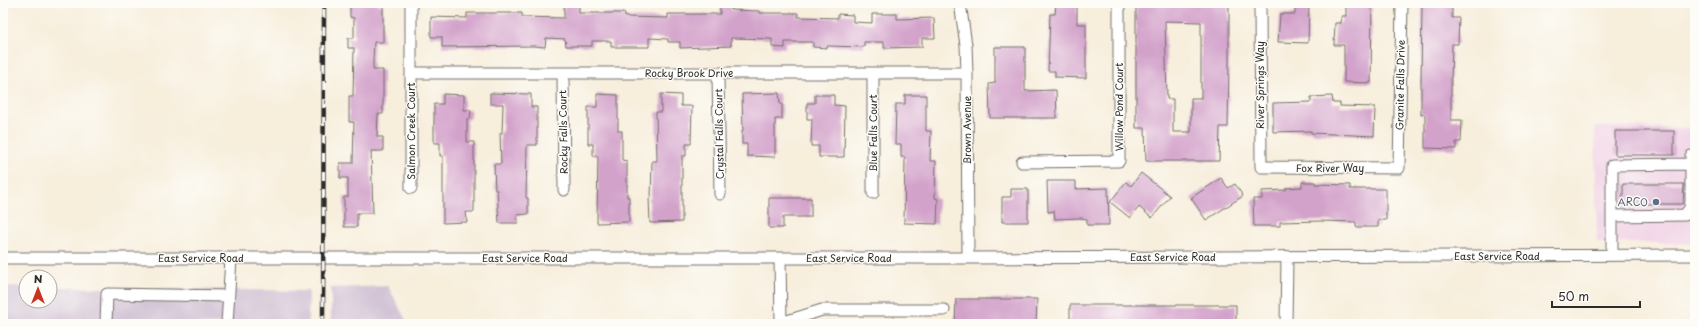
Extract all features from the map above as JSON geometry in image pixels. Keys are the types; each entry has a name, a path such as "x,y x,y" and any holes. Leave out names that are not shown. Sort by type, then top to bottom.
{"street":[{"name":"Salmon Creek Court","path":"411,3 411,188"},
{"name":"Brown Avenue","path":"960,3 966,45 967,73 968,258"},
{"name":"Willow Pond Court","path":"1022,162 1119,161 1119,3"},
{"name":"River Springs Way","path":"1260,3 1261,167"},
{"name":"Granite Falls Drive","path":"1399,168 1402,3"},
{"name":"Rocky Brook Drive","path":"411,73 967,73"},
{"name":"Crystal Falls Court","path":"718,73 720,194"},
{"name":"Blue Falls Court","path":"873,73 873,194"},
{"name":"Rocky Falls Court","path":"563,74 564,190"},
{"path":"1612,216 1685,215 1690,208 1691,202 1693,160 1612,165 1612,216 1612,255"},
{"name":"Fox River Way","path":"1261,167 1399,168"},
{"name":"East Service Road","path":"3,258 968,258 1695,255"},
{"path":"1286,324 1287,256"},
{"path":"226,324 231,258"},
{"path":"780,258 781,324 822,310 944,310"},
{"path":"106,324 107,294 228,296"}],"shaded area":[{"path":"1595,127 1695,128 1695,244 1597,242"},
{"path":"3,286 18,287 18,309 58,309 58,287 309,291 308,324 3,324"},
{"path":"388,286 408,324 331,324 331,288"}],"building":[{"path":"350,3 378,3 383,5 383,42 374,42 373,70 383,70 383,114 378,114 377,137 383,137 383,151 371,151 373,213 357,213 357,227 344,227 344,197 348,197 348,178 340,178 340,163 353,163 354,122 349,122 349,96 353,96 354,48 348,48 348,38 354,38 354,18 350,17"},
{"path":"564,3 579,3 579,13 625,13 625,17 668,18 668,14 720,14 720,3 731,3 731,10 760,11 760,13 798,13 798,17 838,18 838,14 853,15 853,22 872,23 872,14 897,14 897,19 934,18 935,38 922,38 922,47 884,48 884,42 864,42 864,47 827,46 827,48 813,47 813,42 785,42 785,48 772,47 772,39 731,38 731,46 680,48 680,42 668,42 668,39 649,38 649,47 611,47 611,41 592,41 592,46 566,46 565,39 546,38 545,47 442,47 442,37 431,37 431,17 467,18 467,13 522,13 522,17 564,18"},
{"path":"1056,3 1077,3 1077,24 1086,24 1086,78 1055,77 1055,71 1048,71 1050,14 1055,14"},
{"path":"1221,3 1221,5 1229,5 1228,127 1220,127 1219,161 1146,161 1145,128 1136,128 1136,4","holes":["1165,21 1201,22 1201,98 1191,98 1191,132 1173,132 1173,99 1167,99"]},
{"path":"1295,3 1309,3 1308,43 1278,42 1280,14 1295,14"},
{"path":"1346,3 1372,3 1371,83 1344,82 1344,45 1334,45 1335,23 1341,23 1342,16 1346,16"},
{"path":"1422,3 1452,3 1452,18 1459,18 1458,44 1452,44 1451,81 1451,120 1462,120 1461,142 1456,142 1456,149 1425,148 1425,114 1421,115"},
{"path":"995,47 1025,47 1025,91 1056,90 1057,118 990,118 989,84 995,83"},
{"path":"490,93 531,94 531,107 537,107 537,145 527,145 526,198 528,198 528,214 517,215 518,223 499,223 494,164 501,164 500,133 502,133 503,104 490,104"},
{"path":"779,93 780,104 782,104 782,119 775,119 775,157 747,156 747,144 742,144 742,94"},
{"path":"443,94 464,95 464,110 471,110 470,119 467,119 467,142 474,142 474,212 466,212 467,222 443,223 443,156 440,156 440,143 434,143 434,104 443,104"},
{"path":"597,94 618,95 618,131 622,131 622,160 627,161 629,222 597,223 598,156 593,156 593,144 588,144 588,107 597,107"},
{"path":"661,94 681,95 681,106 692,106 691,144 686,144 686,156 682,156 682,222 650,223 649,198 651,198 652,161 657,161 656,112 661,112"},
{"path":"815,95 834,95 834,105 845,106 844,157 819,157 819,146 811,146 812,119 807,119 807,103 815,103"},
{"path":"905,95 926,95 926,131 931,131 930,161 936,161 935,198 938,199 937,224 904,223 905,157 901,157 901,144 895,144 896,104 905,104"},
{"path":"1332,96 1333,103 1340,103 1340,106 1375,107 1374,136 1311,133 1311,131 1273,132 1273,103 1311,102 1311,97"},
{"path":"1615,131 1674,131 1674,155 1615,155"},
{"path":"1141,173 1170,196 1152,218 1139,207 1130,218 1110,202 1126,182 1131,186"},
{"path":"1221,178 1228,188 1235,184 1243,196 1206,220 1191,198"},
{"path":"1047,181 1076,181 1076,189 1108,188 1109,225 1087,225 1087,219 1081,218 1055,219 1054,211 1048,212"},
{"path":"1302,182 1350,185 1350,189 1386,189 1386,220 1378,220 1378,227 1356,227 1356,222 1320,221 1280,222 1280,226 1254,226 1253,199 1262,199 1262,191 1286,190 1286,188 1302,187"},
{"path":"1623,184 1684,184 1683,204 1623,204"},
{"path":"1011,189 1028,189 1028,222 1002,222 1002,197 1011,197"},
{"path":"769,198 811,198 811,217 783,217 783,228 769,228"},
{"path":"956,299 1037,299 1036,324 955,324"},
{"path":"1070,305 1236,305 1236,324 1070,324"}],"railway":[{"path":"323,324 324,3"}],"place":[{"name":"ARCO","path":"1656,202"}]}
